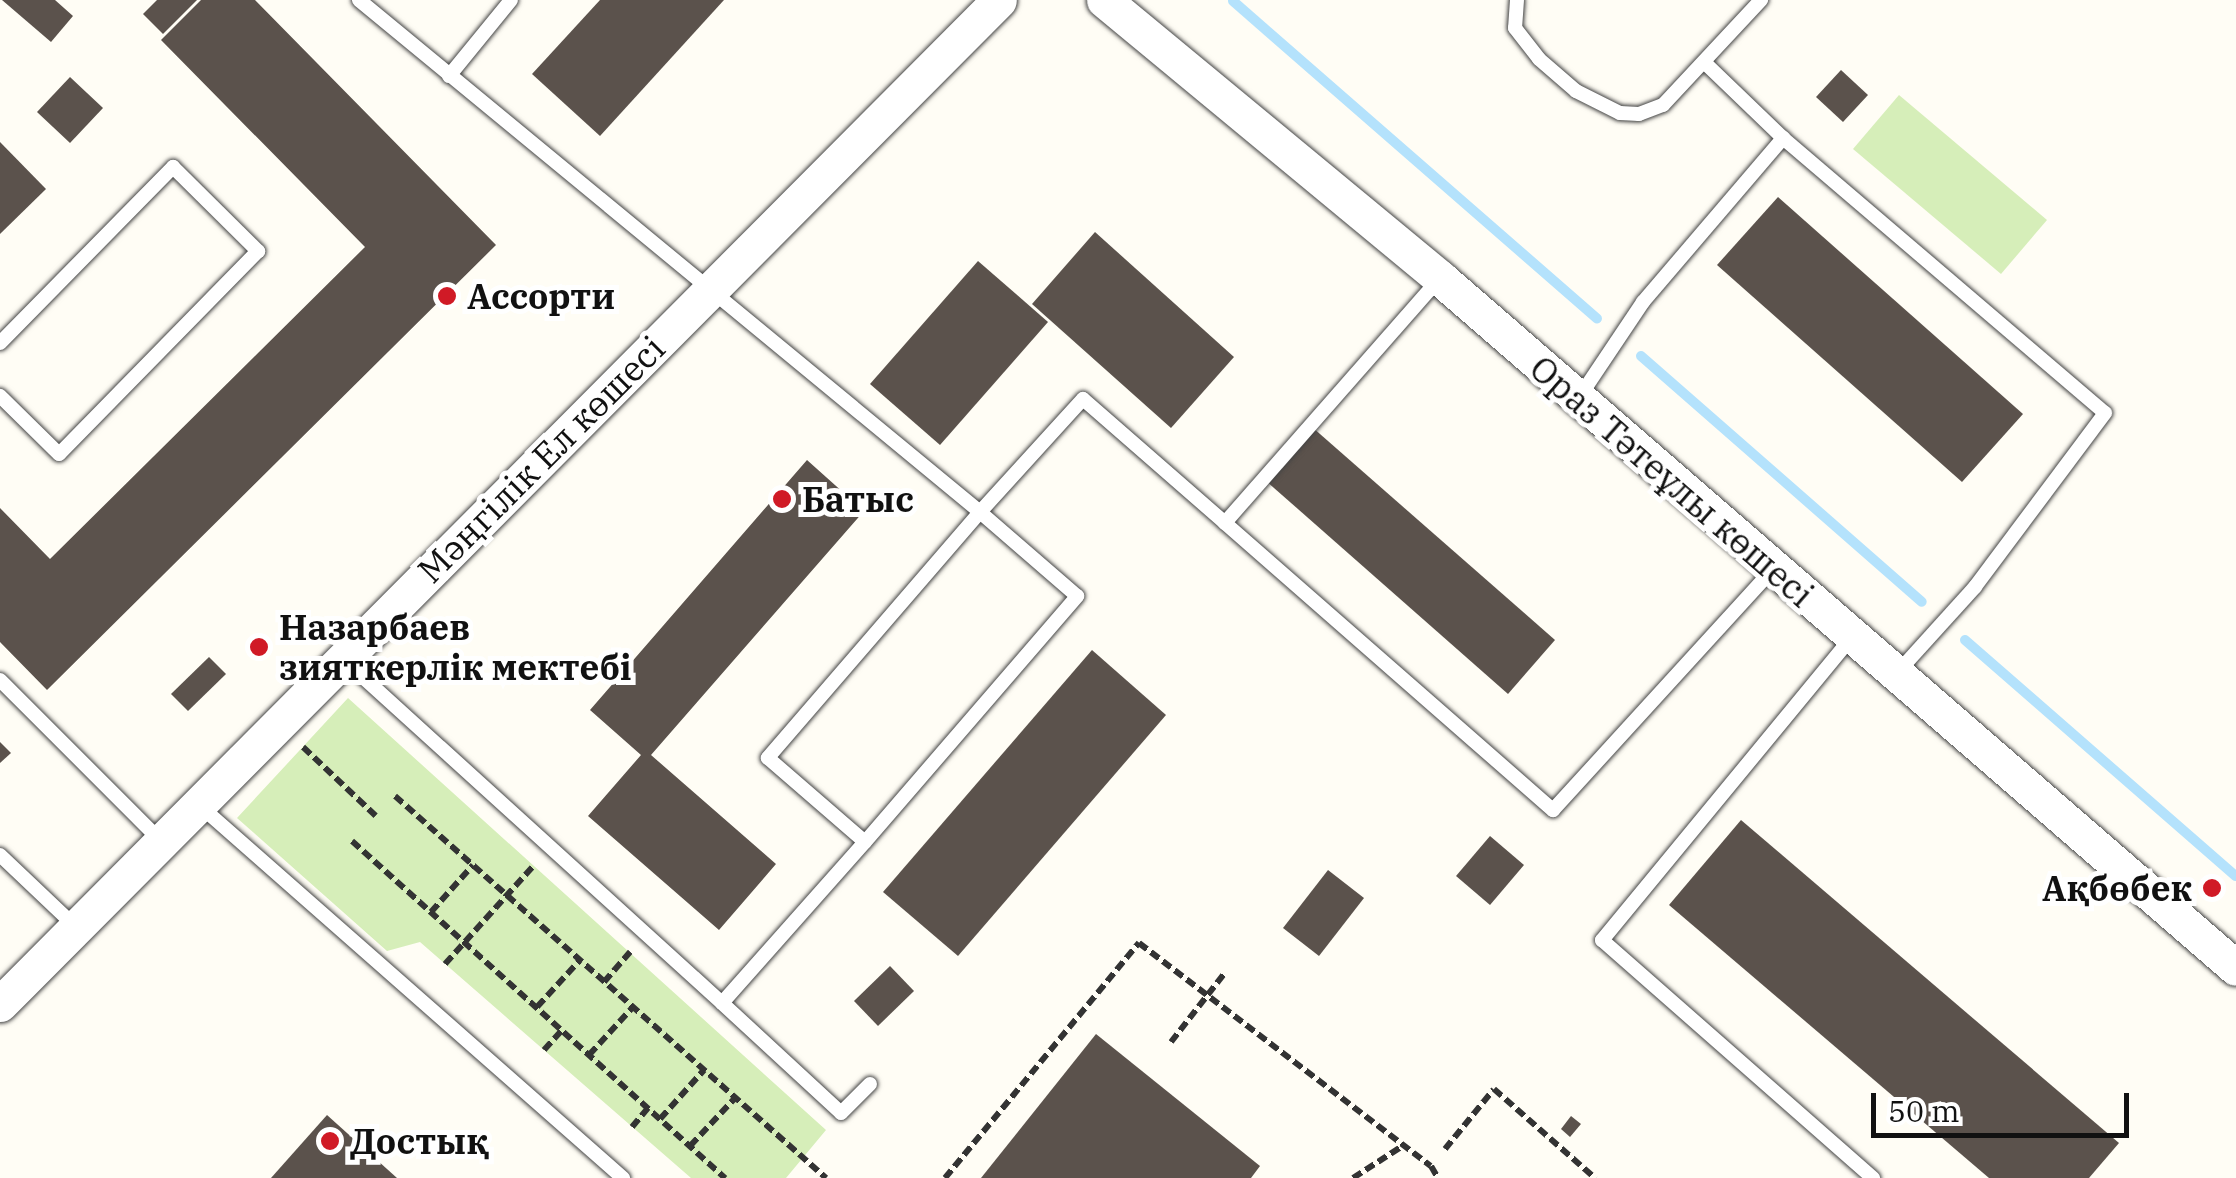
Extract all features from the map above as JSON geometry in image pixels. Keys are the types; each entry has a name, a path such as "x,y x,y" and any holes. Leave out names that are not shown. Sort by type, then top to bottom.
{"street":[{"name":"Мәңгілік Ел көшесі","path":"0,1004 999,0"},
{"name":"Ораз Тәтеұлы көшесі","path":"1104,0 1440,278 2236,968"}],"lane":[{"path":"359,0 1077,596 722,1003"},
{"path":"449,76 511,0"},
{"path":"1517,0 1515,28 1524,44 1576,91 1620,114 1663,105 1761,0"},
{"path":"1704,62 1783,138 2105,413 1975,587 1895,675"},
{"path":"1578,398 1642,302 1783,138"},
{"path":"0,343 173,167 258,251 58,454 0,396"},
{"path":"1225,523 1440,278"},
{"path":"865,842 768,758 1083,399 1553,810 1773,568"},
{"path":"1852,638 1602,940 1873,1178"},
{"path":"343,659 842,1113 870,1084"},
{"path":"0,680 162,842"},
{"path":"198,805 623,1178"},
{"path":"1,854 76,928"}],"path":[{"path":"303,747 376,816"},
{"path":"395,796 826,1178"},
{"path":"352,841 725,1178"},
{"path":"431,912 473,865"},
{"path":"445,964 534,865"},
{"path":"945,1178 1140,943 1404,1145 1438,1178"},
{"path":"604,982 630,952"},
{"path":"537,1007 580,960"},
{"path":"1171,1042 1224,974"},
{"path":"590,1055 633,1007"},
{"path":"544,1050 562,1030"},
{"path":"660,1120 704,1070"},
{"path":"1445,1148 1494,1089 1595,1178"},
{"path":"690,1146 735,1098"},
{"path":"632,1126 648,1108"},
{"path":"1354,1178 1404,1145"},
{"path":"809,1178 816,1170"}],"green space":[{"path":"1899,95 2047,220 2001,274 1853,149"},
{"path":"348,698 826,1130 786,1178 691,1178 420,942 387,951 237,818"}],"building":[{"path":"2,0 55,0 73,16 51,42"},
{"path":"157,0 197,0 163,34 143,14"},
{"path":"201,0 255,0 496,245 47,690 0,642 0,508 50,559 365,247 161,40"},
{"path":"600,0 724,0 600,136 532,74"},
{"path":"1841,70 1868,95 1843,122 1816,97"},
{"path":"70,77 103,108 70,143 37,112"},
{"path":"0,142 46,189 0,234"},
{"path":"1778,197 2023,414 1962,482 1717,265"},
{"path":"1095,232 1234,357 1171,428 1032,304"},
{"path":"978,261 1048,322 940,445 870,384"},
{"path":"1312,427 1555,640 1508,694 1265,480"},
{"path":"807,460 864,511 651,755 776,864 719,930 588,816 641,755 590,710"},
{"path":"1092,650 1166,715 958,956 883,892"},
{"path":"209,657 226,674 188,711 171,694"},
{"path":"0,742 11,753 0,763"},
{"path":"1741,820 2119,1143 2089,1178 1989,1178 1669,905"},
{"path":"1490,836 1524,865 1490,905 1456,876"},
{"path":"1328,870 1364,898 1319,956 1283,928"},
{"path":"890,966 914,991 878,1026 854,1001"},
{"path":"1096,1034 1260,1166 1251,1178 981,1178"},
{"name":"Достық","path":"327,1115 397,1178 271,1178"},
{"path":"1571,1116 1581,1124 1570,1137 1561,1129"}],"waterway":[{"path":"1233,1 1597,319"},
{"path":"1641,356 1922,602"},
{"path":"1965,640 2236,876"}],"place":[{"name":"Ассорти","path":"447,296"},
{"name":"Батыс","path":"782,499"},
{"name":"Назарбаев зияткерлік мектебі","path":"259,647"},
{"name":"Ақбөбек","path":"2212,888"},
{"name":"Достық","path":"330,1141"}]}
